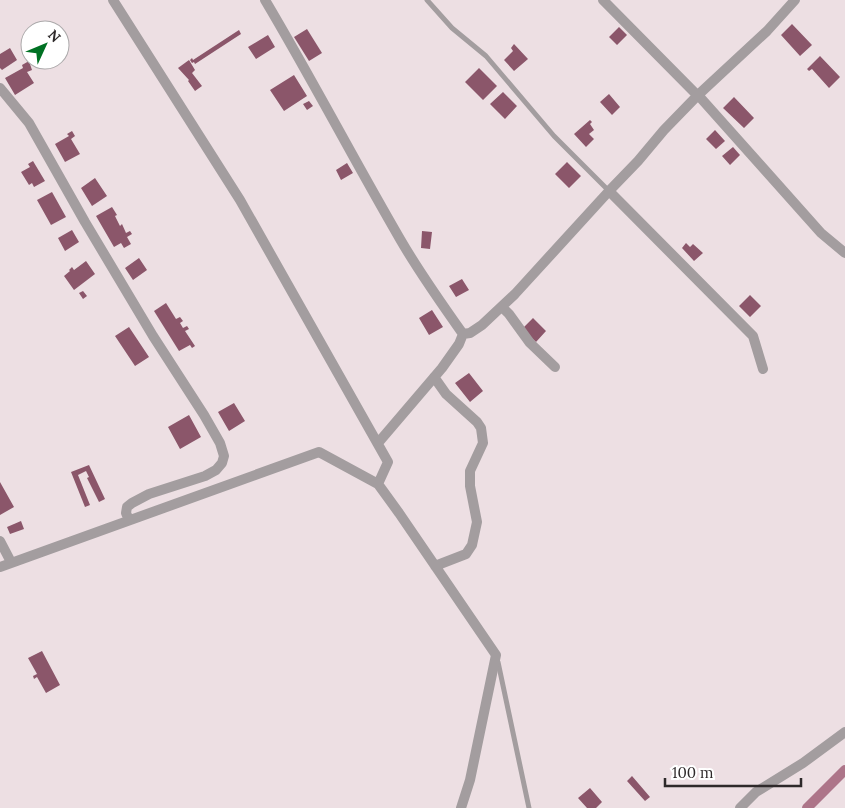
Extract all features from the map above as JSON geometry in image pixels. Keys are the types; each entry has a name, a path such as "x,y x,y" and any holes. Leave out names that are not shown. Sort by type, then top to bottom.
{"street":[{"path":"113,0 240,200 378,443 388,462 378,484"},
{"path":"265,0 302,62 400,240 432,291 463,334"},
{"path":"603,0 699,96 821,233 845,253"},
{"path":"463,334 470,333 482,325 502,307 699,96 767,31 795,0"},
{"path":"0,88 29,123 148,328 204,415 220,443 224,456 222,464 216,470 204,476 149,494 132,503 126,513 129,520"},
{"path":"609,191 753,336 763,369"},
{"path":"502,307 530,343 555,367"},
{"path":"378,443 434,377 459,344 463,334"},
{"path":"434,377 446,394 477,422 481,428 483,443 470,471 470,486 477,522 472,545 466,554 435,566"},
{"path":"0,567 319,452 378,484 400,513 496,655 470,780 461,808"},
{"path":"0,541 11,562"},
{"path":"740,808 756,792 803,763 845,732"}],"lane":[{"path":"427,0 452,28 486,56 554,136 609,191"},
{"path":"496,655 529,808"}],"building":[{"path":"792,24 812,45 800,56 781,35"},
{"path":"619,27 627,35 617,45 609,37"},
{"path":"307,29 322,53 309,61 294,37"},
{"path":"239,30 241,34 195,64 190,60 192,58 193,60"},
{"path":"268,35 275,47 256,59 248,47"},
{"path":"514,44 528,59 514,71 504,60 513,51 511,48"},
{"path":"10,48 17,60 2,70 0,68 0,54"},
{"path":"820,56 840,77 829,88 812,69 809,71 807,69"},
{"path":"189,60 195,70 192,73 202,86 195,91 189,80 178,68"},
{"path":"479,68 497,86 483,100 465,82"},
{"path":"20,70 32,70 27,72 34,83 15,95 5,78"},
{"path":"294,75 307,96 284,111 270,90"},
{"path":"503,92 517,106 505,119 490,104"},
{"path":"609,94 620,107 612,115 600,102"},
{"path":"734,97 754,118 744,128 723,108"},
{"path":"309,101 313,106 307,110 303,104"},
{"path":"590,120 594,130 589,134 594,139 586,147 574,134"},
{"path":"715,130 725,141 716,149 706,139"},
{"path":"72,131 75,136 71,139 80,154 65,162 55,144 69,136 67,134"},
{"path":"733,147 740,155 730,165 722,156"},
{"path":"33,161 45,181 34,187 32,183 29,185 21,172 30,167 28,164"},
{"path":"567,162 581,176 569,188 555,174"},
{"path":"347,163 353,173 341,180 336,170"},
{"path":"95,178 107,196 92,206 81,188"},
{"path":"52,192 66,217 51,225 37,200"},
{"path":"112,207 117,215 115,216 120,226 122,224 126,233 130,231 132,234 127,237 131,244 124,248 121,243 114,247 96,216"},
{"path":"72,230 79,242 65,251 58,238"},
{"path":"422,231 432,232 430,249 421,248"},
{"path":"686,243 690,247 693,244 703,253 694,261 682,248"},
{"path":"139,258 147,270 133,280 125,268"},
{"path":"86,261 95,274 74,290 64,276 72,267 74,270"},
{"path":"462,279 469,290 456,297 449,286"},
{"path":"83,291 87,296 83,299 79,293"},
{"path":"750,295 761,306 750,317 739,306"},
{"path":"166,303 176,319 180,317 183,321 180,323 183,328 187,326 189,329 185,331 195,346 192,348 190,345 179,351 154,311"},
{"path":"432,310 443,327 429,335 419,318"},
{"path":"533,318 546,331 536,342 522,329"},
{"path":"129,327 149,357 135,366 115,336"},
{"path":"469,373 483,391 470,402 455,383"},
{"path":"234,403 245,421 229,431 218,412"},
{"path":"189,415 201,437 180,449 168,427"},
{"path":"89,465 105,499 99,502 87,478 89,477 86,471 78,475 90,505 85,507 71,472"},
{"path":"0,482 14,507 0,515"},
{"path":"21,521 24,529 10,534 7,527"},
{"path":"42,651 60,685 46,693 37,677 34,679 33,676 37,674 28,658"},
{"path":"632,776 650,797 645,801 627,781"},
{"path":"590,788 602,802 596,808 587,808 578,798"}],"waterway":[{"path":"807,808 845,770"}]}
